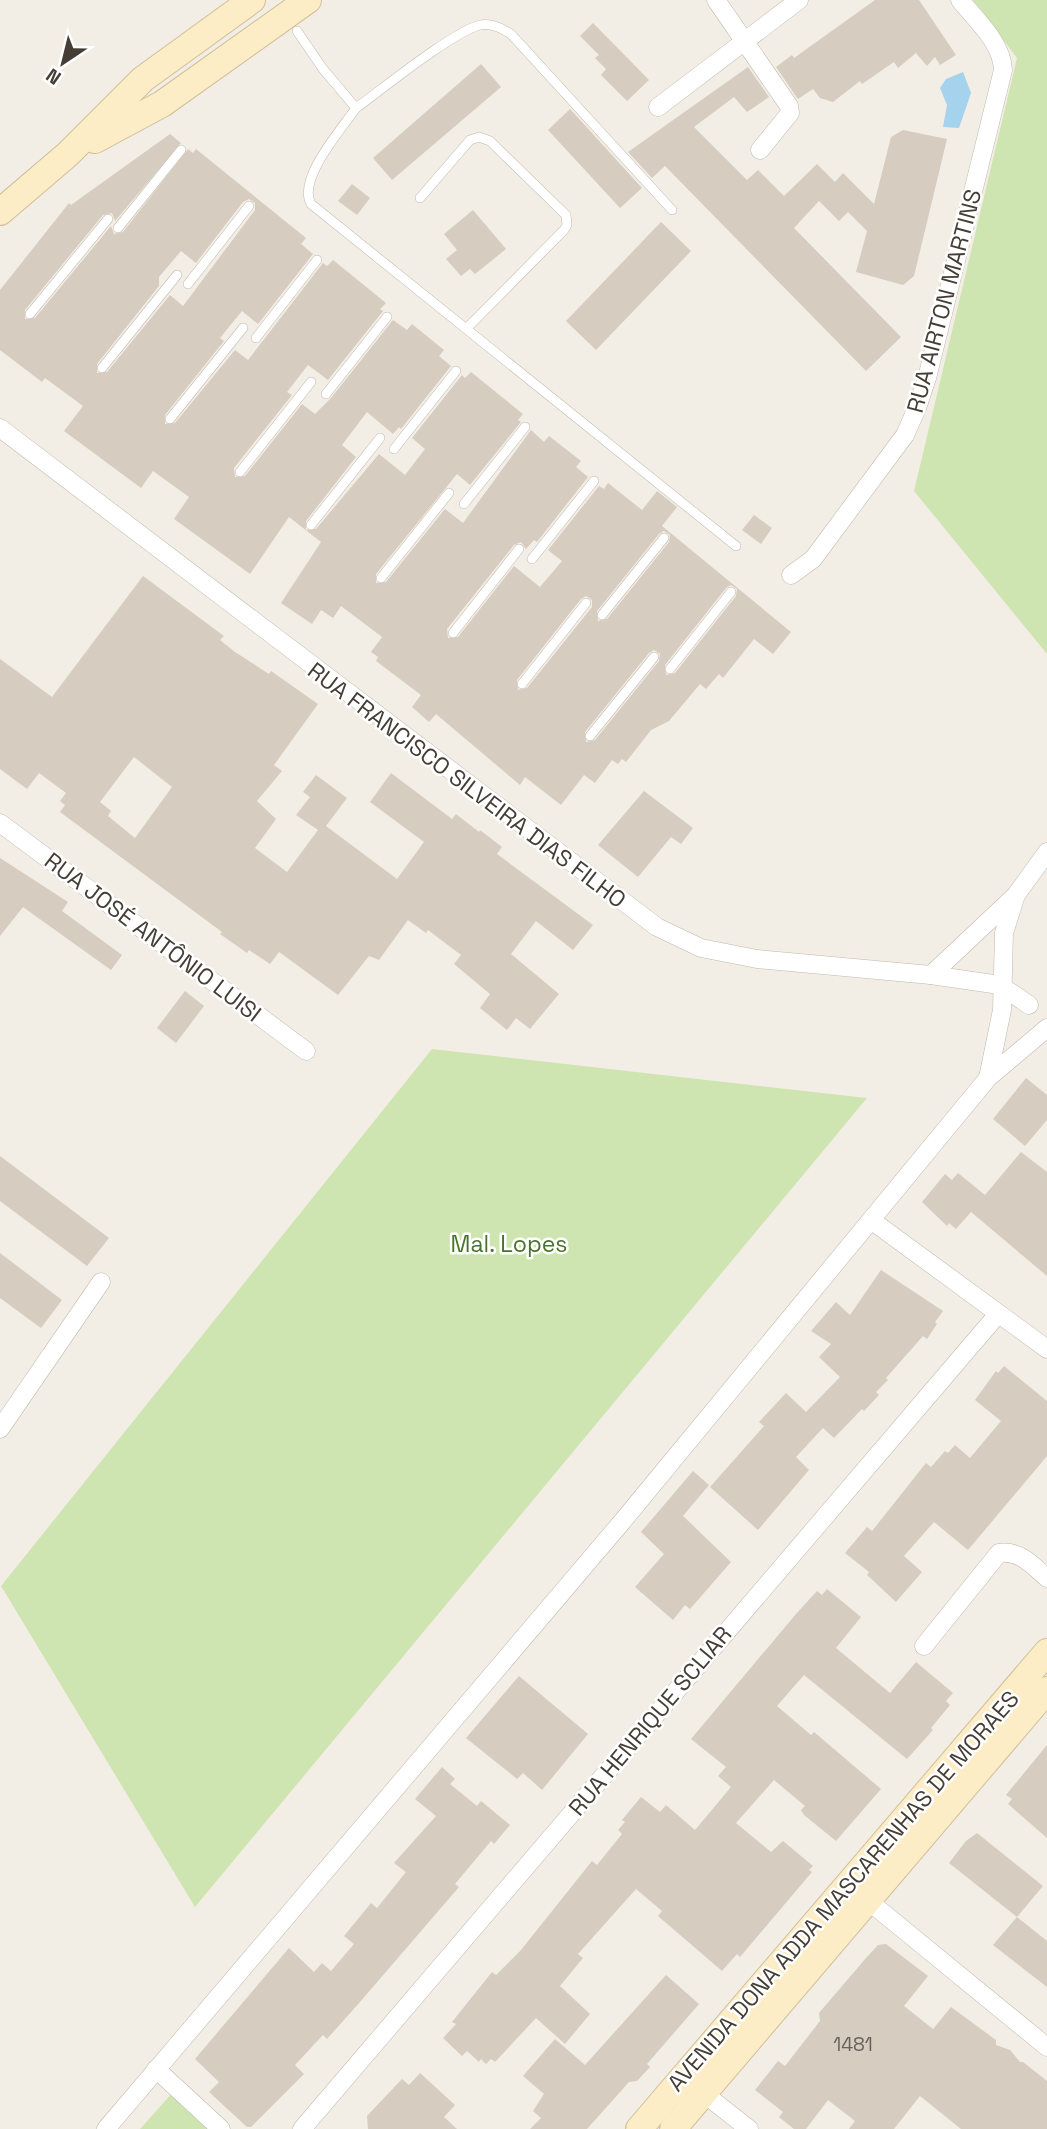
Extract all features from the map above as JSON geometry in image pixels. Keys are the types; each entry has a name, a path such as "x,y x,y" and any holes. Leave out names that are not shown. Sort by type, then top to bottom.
{"main road":[{"path":"0,212 68,154 144,79 252,0"},
{"path":"68,154 162,104 308,0"},
{"name":"AVENIDA DONA ADDA MASCARENHAS DE MORAES","path":"673,2129 694,2085 848,1884 1047,1652"},
{"name":"AVENIDA DONA ADDA MASCARENHAS DE MORAES","path":"639,2129 694,2085 870,1902 1047,1690"}],"street":[{"path":"716,0 790,109 760,149"},
{"path":"658,107 799,0"},
{"name":"RUA AIRTON MARTINS","path":"791,575 813,559 905,435 928,378 1003,71 995,43 960,0"},
{"name":"RUA FRANCISCO SILVEIRA DIAS FILHO","path":"0,428 656,927 701,948 728,954 818,967 931,975 1000,985"},
{"name":"RUA JOSÉ ANTÔNIO LUISI","path":"0,823 306,1051"},
{"path":"931,975 1016,895 1047,852"},
{"path":"988,1078 1002,1010 1000,985 1004,933 1016,895"},
{"path":"1000,985 1029,1005 1047,1007"},
{"path":"106,2129 621,1523 988,1078 1046,1031 1032,1019 1029,1005"},
{"path":"871,1220 1047,1349"},
{"path":"0,1429 101,1282"},
{"name":"RUA HENRIQUE SCLIAR","path":"302,2129 998,1314"},
{"path":"924,1646 999,1553 1010,1551 1020,1555 1047,1577"},
{"path":"848,1884 1047,2047"},
{"path":"156,2069 221,2129"},
{"path":"694,2085 749,2129"}],"lane":[{"path":"672,210 511,34 488,24 466,31 356,108 309,178 306,195 319,211 468,327 736,546"},
{"path":"297,31 323,69 356,108"},
{"path":"420,198 470,140 479,137 490,141 566,215 567,225 564,229 468,327"},
{"path":"118,228 181,150"},
{"path":"188,284 249,206"},
{"path":"30,314 108,219"},
{"path":"256,338 317,260"},
{"path":"102,368 177,275"},
{"path":"326,394 387,317"},
{"path":"170,419 243,328"},
{"path":"394,449 456,371"},
{"path":"240,472 311,382"},
{"path":"464,504 525,427"},
{"path":"311,525 380,438"},
{"path":"532,559 594,481"},
{"path":"381,578 449,493"},
{"path":"602,615 664,538"},
{"path":"453,632 519,549"},
{"path":"670,669 731,592"},
{"path":"522,684 586,603"},
{"path":"590,736 654,657"}],"green space":[{"path":"973,0 1047,0 1047,654 914,491 1017,58"},
{"name":"Mal. Lopes","path":"432,1049 867,1098 195,1907 1,1586"},
{"path":"174,2091 213,2129 140,2129"}],"water":[{"path":"963,72 971,93 959,128 943,127 947,105 940,88 946,79"}],"building":[{"path":"875,0 919,0 956,55 940,65 935,57 927,66 916,53 898,68 894,62 862,84 860,81 833,102 820,98 813,89 798,99 776,67 792,55 794,58"},
{"path":"593,23 649,80 627,101 601,75 606,69 595,58 599,55 580,36"},
{"path":"481,64 501,87 392,180 373,158"},
{"path":"748,67 769,97 747,112 734,97 694,127 747,180 758,170 784,196 817,164 835,182 843,173 874,204 891,137 903,130 947,139 914,276 903,285 856,272 867,231 848,212 839,221 819,201 794,228 901,337 866,371 665,166 652,178 628,152"},
{"path":"570,109 642,188 620,208 548,130"},
{"path":"170,134 181,143 115,221 112,213 103,215 25,310 25,319 35,318 111,226 114,234 123,232 188,149 193,153 196,149 306,238 301,244 313,254 258,324 242,311 220,338 224,341 165,415 165,424 175,423 235,350 248,360 323,263 327,266 333,260 386,303 380,309 383,311 328,380 308,365 287,392 292,395 234,468 235,477 245,476 302,404 315,414 393,320 407,330 412,324 444,350 439,356 451,366 401,429 399,427 393,434 367,412 342,445 356,457 306,521 306,530 316,529 379,454 405,475 425,449 412,438 462,375 465,378 471,372 523,414 518,420 521,422 470,485 457,474 376,574 376,583 386,582 445,509 463,523 531,430 544,442 549,436 581,461 576,467 588,477 537,542 534,540 526,549 521,542 514,545 447,629 448,638 458,637 514,566 540,587 562,561 548,550 599,486 604,489 608,483 642,510 657,491 677,507 662,526 791,632 773,654 754,639 723,678 719,674 706,689 700,684 669,721 651,730 626,762 622,759 618,764 612,760 595,783 584,775 561,805 525,777 520,785 436,714 429,722 412,707 421,695 376,661 378,657 371,652 382,637 341,606 333,618 321,610 312,624 281,603 321,542 289,517 250,574 174,519 189,497 153,471 141,488 64,431 83,406 45,378 42,382 0,350 0,290 69,203 71,205","holes":["249,199 255,203 255,210 183,306 170,295 107,372 97,373 97,364 159,286 159,277 181,251 196,263 243,202","664,531 670,535 669,542 607,619 598,621 597,611","731,585 737,589 736,596 675,673 666,675 665,665","586,596 592,600 592,607 527,688 518,690 517,680 581,599","654,650 660,654 659,661 595,740 586,742 585,732 649,653"]},
{"path":"352,184 370,198 357,215 338,201"},
{"path":"473,210 506,249 475,274 470,269 461,276 446,259 457,250 444,234"},
{"path":"661,222 691,251 596,350 566,321"},
{"path":"754,515 772,528 761,544 742,530"},
{"path":"143,576 224,636 220,640 235,652 269,674 271,671 318,704 274,765 282,771 257,801 276,819 255,848 287,872 318,830 296,815 310,797 303,792 316,775 347,798 326,826 397,879 424,842 370,802 391,773 452,819 456,814 479,832 480,830 502,847 497,854 593,925 573,950 536,921 511,954 559,994 530,1029 516,1018 507,1030 480,1008 490,994 454,964 461,955 428,930 426,933 408,920 379,960 369,956 338,995 279,952 270,964 249,950 247,953 60,812 65,805 60,801 66,793 39,773 27,789 0,769 0,659 52,697","holes":["134,757 172,787 135,838 108,816 111,811 100,802"]},
{"path":"644,791 693,828 681,844 671,837 638,877 598,845"},
{"path":"0,858 68,902 62,911 122,955 111,970 23,907 0,936"},
{"path":"185,991 204,1006 176,1043 157,1028"},
{"path":"1026,1078 1047,1095 1047,1120 1025,1146 993,1119"},
{"path":"1021,1152 1047,1172 1047,1276 971,1212 956,1229 949,1223 947,1226 922,1202 945,1174 952,1180 958,1173 985,1195"},
{"path":"0,1156 109,1238 87,1266 0,1201"},
{"path":"0,1253 62,1300 41,1328 0,1298"},
{"path":"881,1270 943,1311 935,1322 937,1324 927,1339 923,1336 886,1378 888,1380 876,1392 879,1395 864,1411 862,1409 834,1438 823,1428 796,1457 809,1470 758,1530 710,1487 764,1426 759,1422 786,1393 806,1412 840,1377 819,1357 831,1344 811,1331 836,1302 850,1315"},
{"path":"1004,1366 1047,1401 1047,1456 968,1550 934,1522 904,1556 922,1572 896,1602 867,1575 869,1572 845,1553 867,1527 872,1531 926,1463 931,1467 945,1451 948,1453 955,1445 970,1458 1001,1421 975,1400 996,1371 998,1373"},
{"path":"693,1471 709,1485 683,1516 731,1562 690,1609 685,1605 673,1620 635,1587 664,1554 641,1532"},
{"path":"827,1589 861,1617 836,1648 890,1693 916,1662 953,1693 946,1701 950,1705 931,1728 933,1730 907,1759 804,1675 777,1706 811,1735 814,1732 881,1789 836,1841 804,1815 801,1810 805,1806 774,1780 736,1823 771,1852 783,1841 813,1866 809,1870 812,1872 740,1957 737,1954 722,1971 658,1916 662,1911 636,1889 578,1954 583,1958 560,1986 590,2014 565,2044 536,2018 495,2062 491,2059 486,2064 481,2059 479,2062 467,2051 462,2056 443,2038 456,2024 452,2022 492,1972 496,1975 521,1950 592,1861 597,1865 622,1834 618,1830 625,1822 622,1820 641,1797 660,1812 666,1805 695,1830 731,1787 718,1776 726,1767 691,1739 796,1614 817,1591 822,1595"},
{"path":"519,1676 588,1734 542,1790 523,1773 517,1779 466,1738"},
{"path":"1047,1745 1047,1838 1008,1804 1012,1799 1006,1795"},
{"path":"442,1767 455,1779 450,1784 477,1806 481,1801 510,1825 494,1844 491,1841 455,1884 459,1887 327,2039 323,2035 295,2065 304,2074 251,2127 247,2127 209,2092 219,2082 195,2059 289,1948 314,1972 322,1963 331,1971 354,1944 344,1936 371,1903 377,1908 406,1872 394,1863 436,1816 415,1799"},
{"path":"977,1833 1043,1886 1017,1917 949,1863 966,1841"},
{"path":"1017,1917 1047,1941 1047,1987 993,1945"},
{"path":"886,1944 928,1976 904,2006 933,2029 951,2007 996,2040 996,2045 1010,2050 1020,2062 1047,2081 1047,2129 961,2129 920,2096 894,2129 849,2129 855,2121 828,2100 806,2129 794,2129 779,2117 783,2112 755,2090 778,2061 785,2066 820,2021 819,2013 878,1945"},
{"path":"666,1975 699,2004 647,2064 650,2067 637,2081 629,2082 587,2129 530,2129 541,2118 533,2111 544,2094 523,2076 555,2039 585,2065"},
{"path":"420,2073 455,2105 444,2117 457,2129 368,2129 367,2116 402,2079 409,2085"}]}
